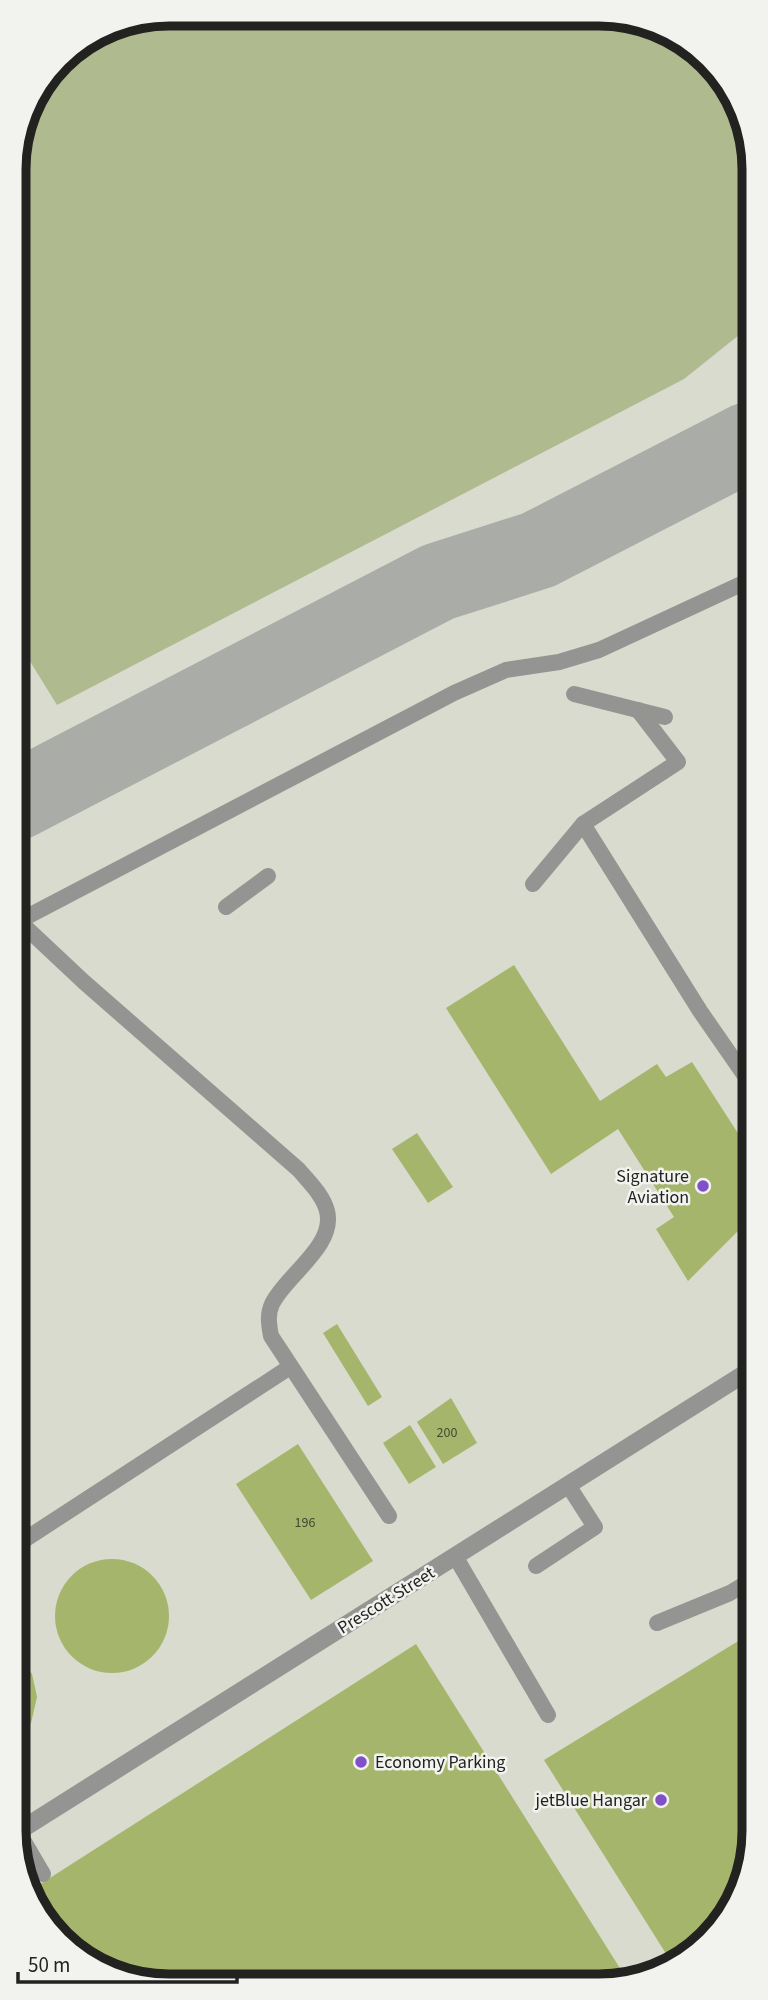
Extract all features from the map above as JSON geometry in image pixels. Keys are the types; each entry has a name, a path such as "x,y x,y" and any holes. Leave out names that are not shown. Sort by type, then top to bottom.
{"street":[{"name":"Prescott Street","path":"26,1828 741,1376"}],"lane":[{"path":"27,917 454,693 506,670 559,662 599,650 742,584"},
{"path":"574,694 666,717"},
{"path":"533,884 583,824 678,762 638,710"},
{"path":"583,824 741,1072"},
{"path":"226,907 268,876"},
{"path":"27,929 299,1170 317,1192 328,1213 325,1232 315,1253 271,1305 268,1319 271,1336 389,1516"},
{"path":"26,1539 290,1367"},
{"path":"536,1566 595,1527 568,1485"},
{"path":"455,1556 548,1714"},
{"path":"657,1623 741,1586"},
{"path":"27,1846 43,1874"}],"shaded area":[{"path":"599,26 627,29 662,41 693,62 718,90 737,132 742,169 741,1840 734,1877 723,1902 712,1918 678,1950 636,1969 599,1974 169,1974 141,1971 106,1959 68,1932 45,1902 31,1868 26,1831 27,151 41,106 68,68 106,41 151,27"}],"green space":[{"path":"599,26 627,29 662,41 678,50 706,75 723,98 731,115 741,151 742,333 684,379 57,705 27,656 27,151 41,106 68,68 106,41 151,27"}],"building":[{"path":"514,965 600,1101 657,1064 666,1077 692,1062 741,1139 741,1228 688,1281 656,1229 674,1217 618,1129 551,1174 446,1008"},
{"path":"417,1133 453,1187 428,1203 392,1149"},
{"path":"337,1324 382,1397 368,1406 323,1333"},
{"path":"451,1398 477,1443 443,1464 417,1422"},
{"path":"410,1425 436,1467 409,1484 383,1443"},
{"path":"298,1444 373,1561 311,1600 236,1484"},
{"path":"112,1559 134,1564 152,1576 164,1594 169,1616 164,1638 152,1656 134,1668 112,1673 90,1668 72,1656 60,1638 55,1616 60,1594 72,1576 90,1564"},
{"name":"jetBlue Hangar","path":"741,1639 739,1859 723,1902 700,1932 678,1950 667,1956 544,1760"},
{"name":"Economy Parking","path":"416,1644 622,1972 169,1974 141,1971 106,1959 75,1938 56,1918 37,1886"},
{"path":"26,1666 32,1674 37,1697 31,1723 26,1730"}],"taxiway":[{"path":"27,795 438,582 538,550 742,445"}],"place":[{"name":"Signature Aviation","path":"703,1186"},
{"name":"Economy Parking","path":"361,1762"},
{"name":"jetBlue Hangar","path":"661,1800"}]}
